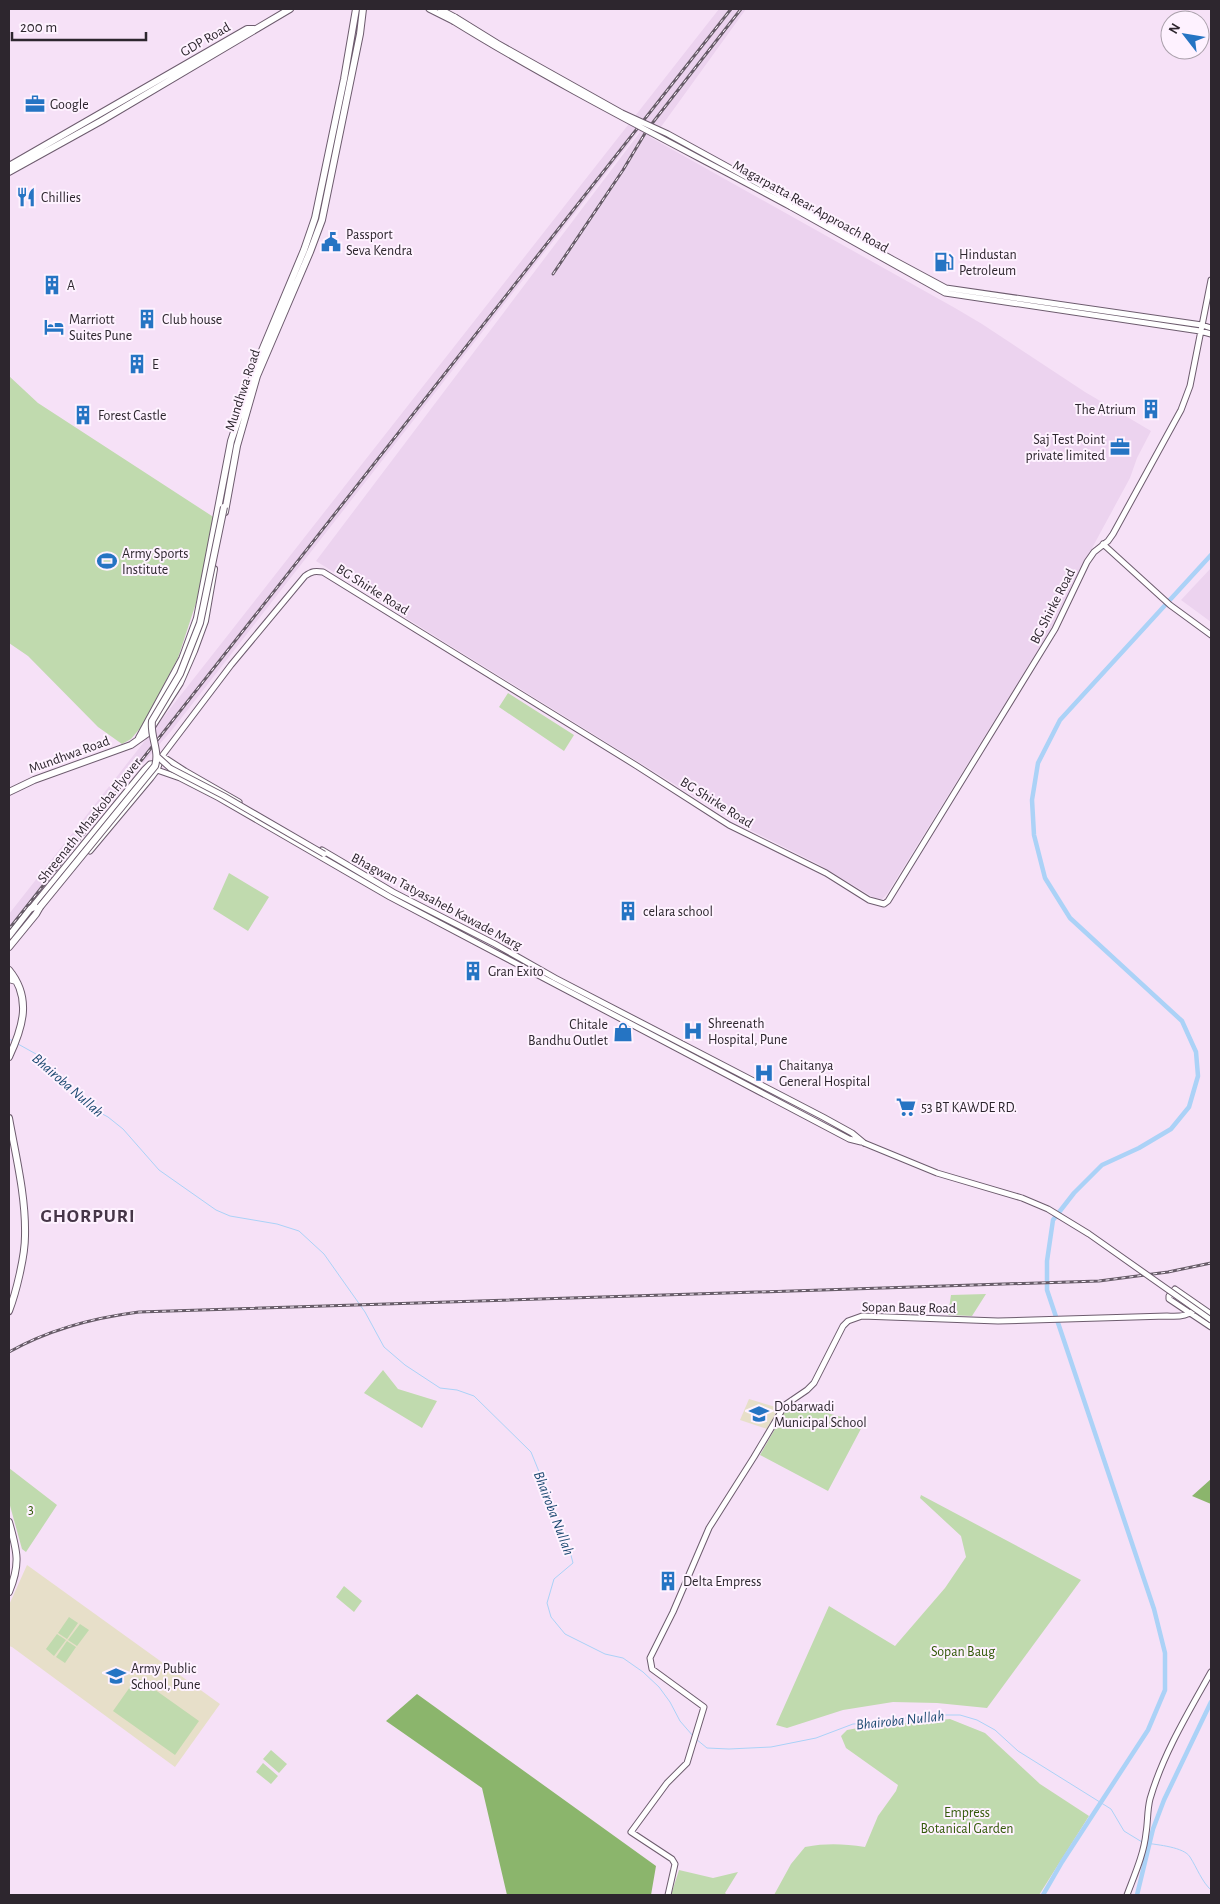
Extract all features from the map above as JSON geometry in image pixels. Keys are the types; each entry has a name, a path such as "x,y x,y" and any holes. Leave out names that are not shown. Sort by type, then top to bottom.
{"main road":[{"path":"254,29 290,9"},
{"name":"Mundhwa Road","path":"347,80 356,9"},
{"name":"Mundhwa Road","path":"9,792 34,780 114,751 138,740 148,733 180,683 200,637 209,598 236,446 257,376 310,252 347,80 360,34 363,9"},
{"name":"GDP Road","path":"9,166 247,29 254,29"},
{"name":"GDP Road","path":"9,172 101,121 241,39 254,29"},
{"name":"Mundhwa Road","path":"138,740 182,658 197,618 231,441 258,360 318,219"},
{"name":"Shreenath Mhaskoba Flyover","path":"36,909 149,768 153,754 149,723 181,665 192,638 202,608 223,507 231,480"},
{"name":"Shreenath Mhaskoba Flyover","path":"36,909 153,770 160,759 152,722 184,665 200,623 223,507 224,487 222,484"},
{"path":"9,936 36,909"},
{"path":"9,947 36,909"},
{"path":"9,970 12,980 21,990 24,1002 19,1030 10,1056"},
{"path":"9,1118 22,1198 26,1239 9,1311"},
{"path":"9,1522 18,1565 9,1592"}],"street":[{"name":"Magarpatta Rear Approach Road","path":"429,9 454,19"},
{"name":"Magarpatta Rear Approach Road","path":"440,9 496,48 586,99 792,204 945,294 1039,304 1211,328"},
{"name":"BG Shirke Road","path":"36,909 157,770 160,759 230,665 305,576 311,572 323,572 638,766 735,829 826,873 869,900 884,904 888,901 1054,629 1087,562 1094,552 1113,534 1181,410 1190,386 1211,280"},
{"name":"Magarpatta Rear Approach Road","path":"1201,328 1211,334"},
{"path":"1103,544 1170,605 1211,635"},
{"name":"Shreenath Mhaskoba Flyover","path":"160,759 170,768 224,796 324,854 337,859"},
{"name":"Bhagwan Tatyasaheb Kawade Marg","path":"160,759 185,771 427,913"},
{"name":"Bhagwan Tatyasaheb Kawade Marg","path":"157,770 180,778 219,798 363,882 427,913 765,1091 849,1139 864,1143 937,1173 1022,1198 1048,1209 1089,1234 1211,1320"},
{"path":"1211,1314 1175,1289 1169,1296 1169,1299 1211,1327"},
{"path":"1191,1315 1199,1306"},
{"name":"Sopan Baug Road","path":"668,1895 674,1872 672,1859 631,1832 667,1783 683,1769 692,1751 704,1707 652,1669 650,1658 673,1612 709,1528 785,1404 807,1390 814,1383 843,1326 848,1321 862,1316 998,1321 1061,1318 1179,1317 1191,1315"},
{"path":"1127,1895 1141,1857 1146,1834 1147,1812 1160,1772 1177,1735 1211,1672"}],"shaded area":[{"path":"719,9 746,9 658,131 653,132 650,137 955,308 1085,392 1151,431 1137,458 1130,478 1072,585 1051,629 887,894 882,899 876,899 818,864 742,826 316,561 639,131 172,730 131,777 9,931 9,914"},
{"path":"1211,568 1211,622 1181,600"},
{"name":"Dobarwadi Municipal School","path":"749,1399 779,1408 767,1429 740,1420"},
{"name":"Army Public School, Pune","path":"27,1565 220,1704 175,1767 9,1646 9,1605"}],"green space":[{"name":"Army Sports Institute","path":"9,376 38,403 215,518 196,603 178,658 142,726 131,739 122,744 98,727 28,656 9,643"},
{"path":"508,693 574,735 564,751 499,707"},
{"path":"229,873 269,897 248,931 213,909"},
{"path":"986,1294 972,1316 948,1315 951,1295"},
{"path":"383,1370 398,1389 437,1401 422,1428 364,1393"},
{"path":"794,1404 864,1423 828,1491 760,1455 788,1406"},
{"name":"3","path":"9,1468 57,1505 26,1552 22,1549 9,1502"},
{"path":"1211,1479 1211,1504 1192,1496"},
{"name":"Sopan Baug","path":"921,1495 1081,1580 987,1708 937,1703 893,1702 843,1710 787,1728 776,1725 829,1606 895,1646 945,1588 966,1557 961,1536 920,1498"},
{"path":"344,1586 362,1601 354,1612 336,1597"},
{"path":"69,1617 78,1623 67,1639 58,1633"},
{"path":"80,1624 89,1630 77,1646 68,1640"},
{"path":"57,1634 66,1640 54,1656 46,1649"},
{"path":"67,1641 76,1647 65,1663 56,1657"},
{"path":"137,1677 199,1721 175,1755 113,1711"},
{"path":"417,1694 656,1866 651,1895 507,1895 482,1788 386,1721"},
{"name":"Empress Botanical Garden","path":"950,1719 985,1733 1040,1784 1089,1816 1039,1895 774,1895 791,1864 805,1847 835,1844 865,1847 878,1816 896,1791 898,1785 846,1748 841,1736 847,1730"},
{"path":"271,1750 287,1764 279,1773 263,1759"},
{"path":"263,1763 278,1776 271,1784 256,1772"},
{"path":"679,1870 713,1878 738,1872 725,1893 727,1895 671,1895"}],"waterway":[{"path":"1043,1895 1062,1862 1148,1730 1165,1690 1165,1653 1154,1609 1047,1290 1047,1261 1053,1220 1074,1193 1102,1165 1139,1148 1171,1129 1189,1107 1198,1076 1196,1052 1182,1021 1070,918 1045,878 1034,835 1032,800 1038,763 1060,720 1211,555"},
{"name":"Bhairoba Nullah","path":"9,1039 13,1041"},
{"name":"Bhairoba Nullah","path":"18,1044 36,1054 67,1088 91,1108 108,1117 123,1129 159,1170 216,1210 230,1216 277,1224 299,1231 324,1254 365,1312 384,1347 405,1365 440,1388 457,1390 474,1396 531,1452 567,1540 573,1563 554,1579 547,1603 551,1617 565,1634 605,1654 623,1658 643,1672 659,1687 680,1721 693,1736"},
{"path":"1137,1895 1153,1829 1164,1800 1211,1702"},
{"name":"Bhairoba Nullah","path":"696,1739 707,1748 771,1747 816,1738 853,1724 884,1723 918,1715 960,1715 977,1720 995,1730 1018,1751 1111,1809 1124,1831 1142,1842"},
{"name":"Bhairoba Nullah","path":"1146,1843 1170,1847 1187,1854 1211,1890"}],"railway":[{"path":"9,929 731,9"},
{"path":"553,274 623,170 647,130 741,9"},
{"path":"9,1352 40,1337 88,1321 139,1312 1099,1281 1168,1272 1211,1263"}],"place":[{"name":"Google","path":"35,104"},
{"name":"Chillies","path":"26,197"},
{"name":"Passport Seva Kendra","path":"331,242"},
{"name":"Hindustan Petroleum","path":"944,262"},
{"name":"A","path":"52,285"},
{"name":"Club house","path":"147,319"},
{"name":"Marriott Suites Pune","path":"54,327"},
{"name":"E","path":"137,364"},
{"name":"The Atrium","path":"1151,409"},
{"name":"Forest Castle","path":"83,415"},
{"name":"Saj Test Point private limited","path":"1120,447"},
{"name":"Army Sports Institute","path":"107,561"},
{"name":"celara school","path":"628,911"},
{"name":"Gran Exito","path":"473,971"},
{"name":"Shreenath Hospital, Pune","path":"693,1031"},
{"name":"Chitale Bandhu Outlet","path":"623,1032"},
{"name":"Chaitanya General Hospital","path":"764,1073"},
{"name":"53 BT KAWDE RD.","path":"906,1107"},
{"name":"Dobarwadi Municipal School","path":"759,1414"},
{"name":"Delta Empress","path":"668,1581"},
{"name":"Army Public School, Pune","path":"116,1676"}],"district":[{"name":"GHORPURI","path":"88,1215"}]}
